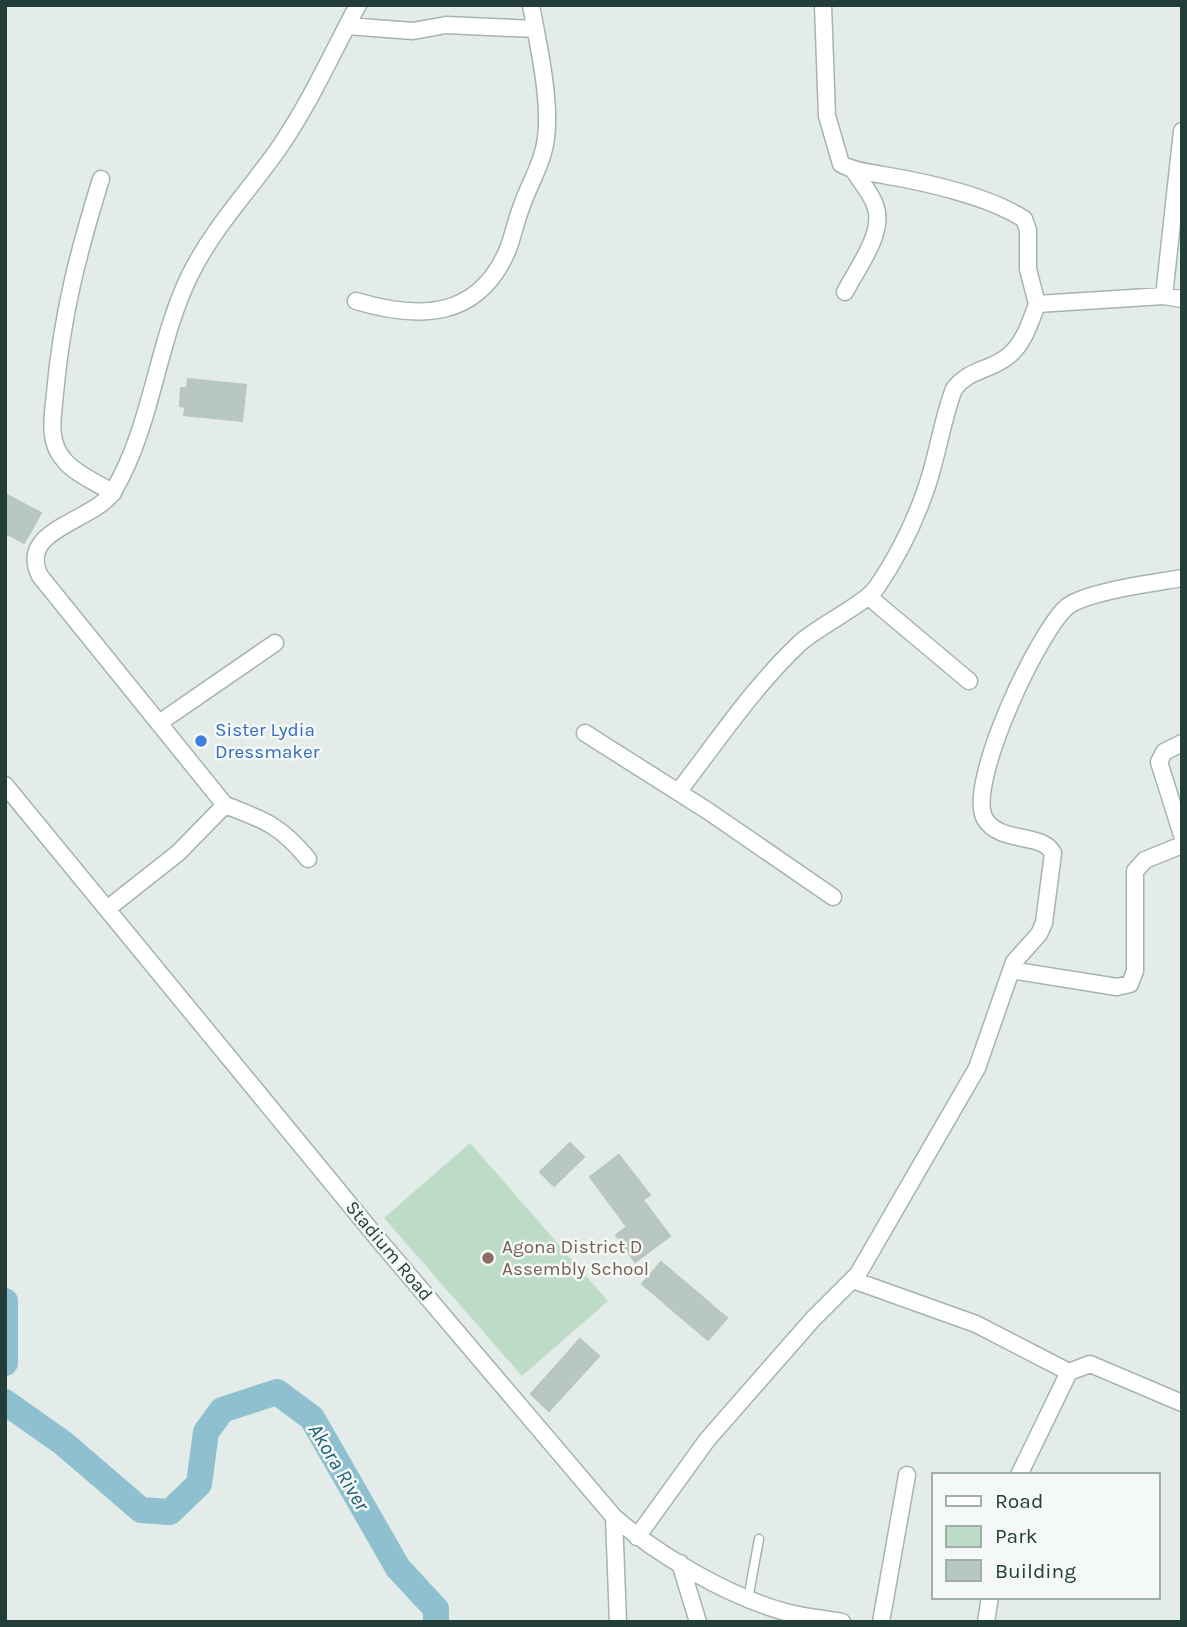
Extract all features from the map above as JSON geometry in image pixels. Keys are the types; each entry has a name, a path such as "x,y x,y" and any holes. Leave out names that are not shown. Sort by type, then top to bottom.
{"street":[{"path":"308,859 288,835 266,821 225,804 40,576 34,564 34,552 42,539 113,493 141,422 176,307 189,276 209,239 280,146 358,5"},
{"path":"356,301 394,312 438,311 472,298 498,268 541,160 546,136 531,5"},
{"path":"678,792 774,668 834,616 869,597 904,541 914,519 927,485 954,389 963,376 1005,358 1013,351 1021,342 1037,304 1028,269 1028,230 1024,219 1014,212 954,192 854,171 841,164 827,116 823,5"},
{"path":"347,26 413,32 446,25 535,29"},
{"path":"1164,296 1182,131"},
{"path":"845,292 876,232 878,217 875,204 854,171"},
{"path":"101,179 72,272 58,347 51,426 55,445 64,461 113,493"},
{"path":"1037,304 1164,296 1182,299"},
{"path":"637,1537 707,1440 813,1320 853,1280 971,1078 1011,970 1044,923 1053,853 1044,844 999,833 984,818 981,791 991,750 1008,707 1059,614 1080,600 1182,578"},
{"path":"869,597 969,681"},
{"path":"159,723 275,643"},
{"path":"584,733 678,792 833,897"},
{"path":"1182,743 1159,758 1182,835"},
{"name":"Stadium Road","path":"5,785 378,1239 614,1517 637,1537 748,1599 789,1613 842,1622"},
{"path":"107,909 178,853 210,824 225,804"},
{"path":"1011,970 1117,987 1130,984 1135,971 1135,871 1145,860 1182,845"},
{"path":"853,1280 976,1324 1069,1372"},
{"path":"1019,1473 1069,1372 1090,1364 1182,1404"},
{"path":"881,1622 907,1475"},
{"path":"614,1517 618,1622"},
{"path":"680,1563 698,1622"},
{"path":"986,1622 990,1599"}],"lane":[{"path":"748,1599 759,1539"}],"green space":[{"path":"470,1143 608,1301 522,1376 384,1218"}],"building":[{"path":"188,379 246,385 242,421 184,415 185,407 180,406 181,388 187,388"},
{"path":"5,494 41,513 24,543 5,533"},
{"path":"570,1143 584,1157 554,1186 540,1172"},
{"path":"619,1155 650,1195 643,1200 670,1236 635,1262 616,1235 627,1227 590,1177"},
{"path":"661,1262 727,1318 708,1340 642,1284"},
{"path":"580,1339 599,1356 549,1411 531,1394"}],"waterway":[{"name":"Akora River","path":"5,1301 5,1363"},
{"name":"Akora River","path":"5,1402 63,1443 141,1510 170,1512 199,1484 206,1432 222,1410 277,1392 312,1418 398,1568 436,1609 436,1622"}],"place":[{"name":"Sister Lydia Dressmaker","path":"201,741"},
{"name":"Agona District D Assembly School","path":"488,1258"}]}
